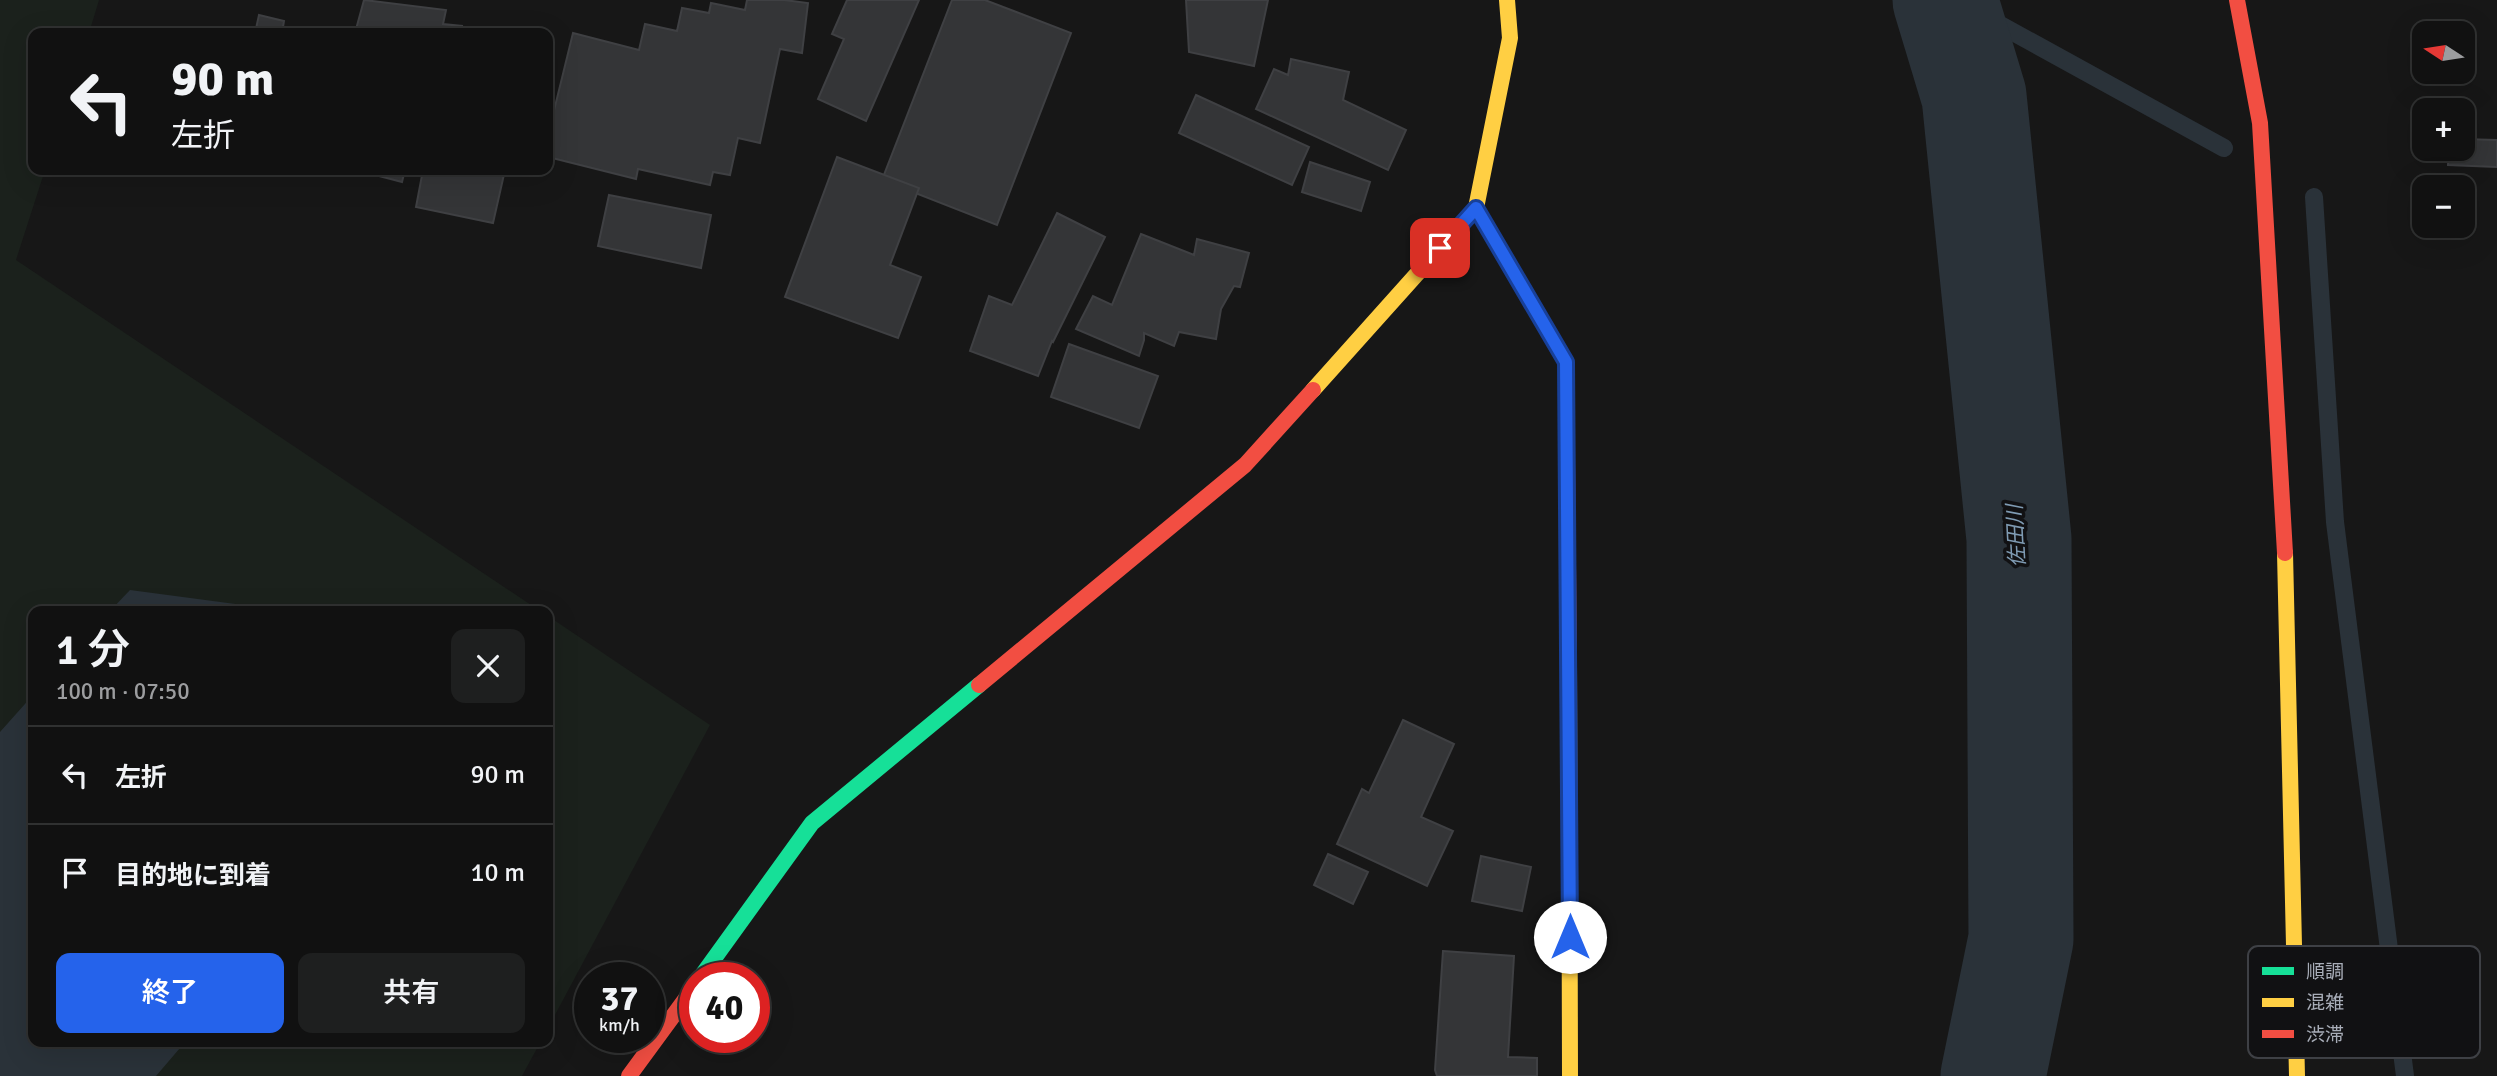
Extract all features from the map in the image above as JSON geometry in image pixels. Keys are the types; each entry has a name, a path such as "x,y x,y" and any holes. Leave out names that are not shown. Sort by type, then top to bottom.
{"street":[{"path":"712,962 812,823 1245,465 1476,208 1510,38 1507,0"},
{"path":"2237,0 2260,123 2285,551 2294,946"},
{"path":"1476,208 1566,362 1569,490 1570,1076"},
{"path":"629,1076 679,1008"},
{"path":"2297,1058 2297,1076"}],"shaded area":[{"path":"0,0 99,0 91,28 28,28 28,175 43,175 16,260 533,606 28,606 28,1047 538,1047 522,1076 0,1076"},
{"path":"130,590 251,606 115,606"},
{"path":"553,619 710,725 583,962 574,962 574,979 553,1019"},
{"path":"28,701 28,1047 181,1047 156,1076 0,1076 0,732"}],"building":[{"path":"364,0 446,10 443,24 462,26 462,28 356,28"},
{"path":"747,0 808,3 802,53 780,49 760,143 738,138 730,175 713,172 710,185 638,169 636,179 553,158 553,115 573,33 639,50 645,24 677,31 682,8 709,13 711,3 745,10"},
{"path":"847,0 919,0 866,121 818,99 844,39 832,34"},
{"path":"952,0 985,0 1071,33 997,225 882,180"},
{"path":"1186,0 1268,0 1254,66 1189,52"},
{"path":"259,15 284,21 283,28 256,28"},
{"path":"1291,59 1349,72 1343,100 1406,130 1388,170 1256,109 1274,69 1288,75"},
{"path":"1196,95 1309,147 1292,185 1179,133"},
{"path":"2475,139 2497,140 2497,167 2448,165 2448,161 2475,161"},
{"path":"837,157 919,188 890,265 921,277 898,338 785,297"},
{"path":"1310,162 1370,182 1361,211 1302,192"},
{"path":"375,175 404,175 402,182"},
{"path":"422,175 504,175 493,223 416,207"},
{"path":"609,195 711,215 701,268 598,246"},
{"path":"1057,213 1105,237 1052,341 1038,376 970,351 989,296 1012,305"},
{"path":"1141,234 1194,255 1197,239 1249,253 1240,287 1234,286 1221,309 1216,339 1179,332 1174,346 1144,333 1139,356 1076,329 1093,296 1112,305"},
{"path":"1069,344 1158,376 1139,428 1051,397"},
{"path":"1403,720 1454,744 1421,817 1453,831 1427,886 1337,844 1362,789 1369,793"},
{"path":"1328,854 1368,872 1353,904 1314,885"},
{"path":"1481,856 1531,867 1522,911 1472,901"},
{"path":"1443,951 1514,956 1508,1057 1537,1058 1537,1076 1437,1076 1435,1070"}],"waterway":[{"name":"佐田川","path":"1945,0 1974,96 2019,539 2021,939 1993,1076"},
{"path":"1955,0 2224,148"},
{"path":"2314,197 2335,522 2389,946"},
{"path":"2403,1058 2405,1076"}],"traffic: fast":[{"path":"712,962 812,823 979,685"}],"traffic: slow":[{"path":"1313,390 1476,208 1510,38 1507,0"},
{"path":"2285,553 2294,946"},
{"path":"1569,664 1570,1076"},
{"path":"2297,1058 2297,1076"}],"traffic: jam":[{"path":"2237,0 2260,123 2285,553"},
{"path":"1476,208 1566,362 1569,664"},
{"path":"979,685 1245,465 1313,390"},
{"path":"629,1076 679,1008"}],"route":[{"path":"1440,248 1476,208 1566,362 1569,490 1570,937"}]}
